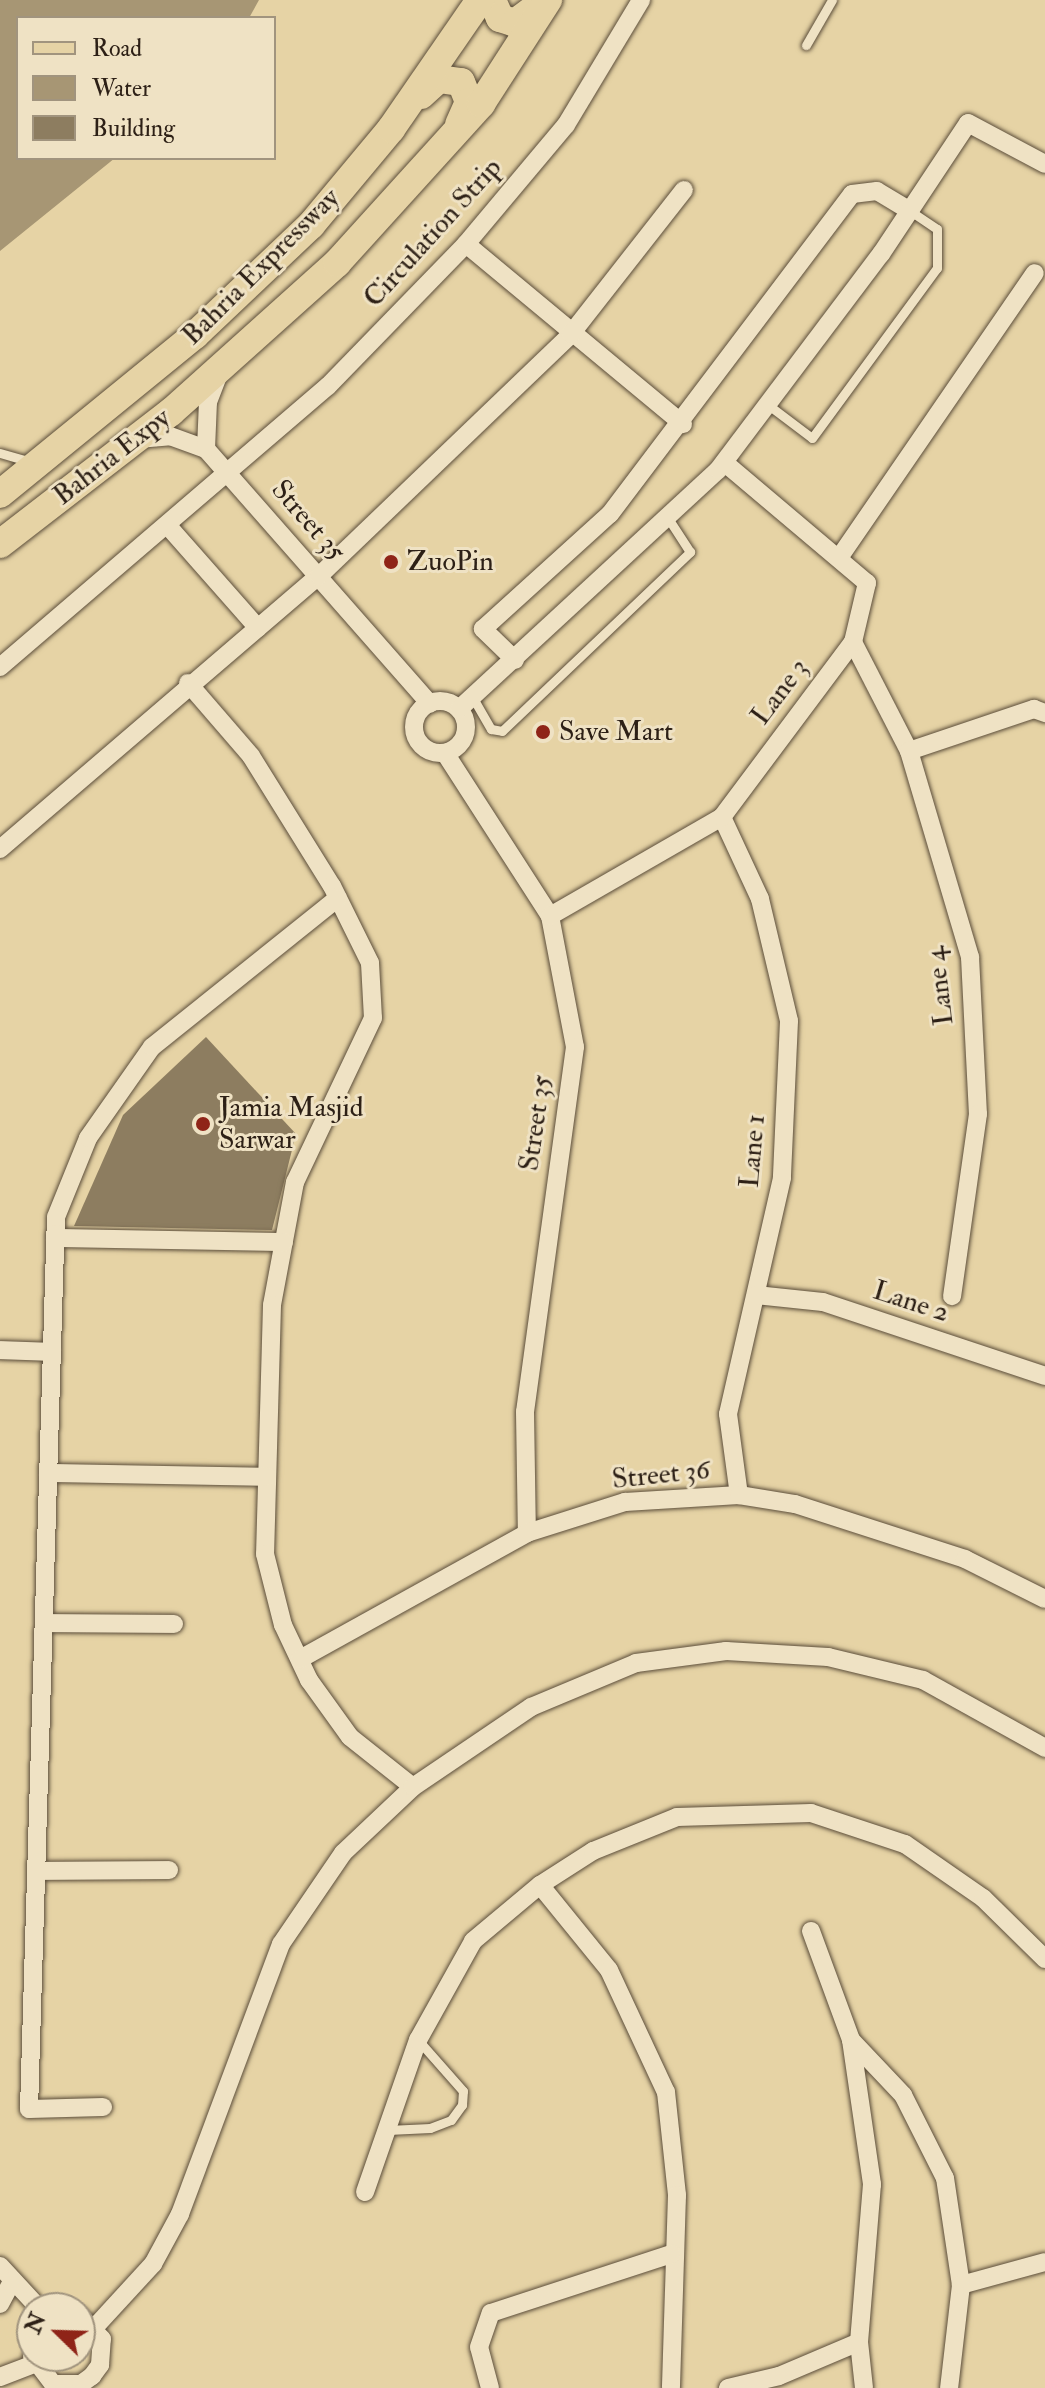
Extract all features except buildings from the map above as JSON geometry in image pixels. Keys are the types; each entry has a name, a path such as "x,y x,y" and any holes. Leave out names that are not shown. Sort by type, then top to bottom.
{"main road":[{"name":"Bahria Expressway","path":"0,494 195,335 311,225 391,129 480,0"},
{"path":"492,0 500,18 515,23 545,0"},
{"name":"Bahria Expressway","path":"222,367 337,263 451,139 511,62 545,0"},
{"path":"391,129 427,89 450,77 464,85 469,102 451,139"},
{"name":"Bahria Expy","path":"0,544 135,440 222,367"}],"street":[{"name":"Circulation Strip","path":"0,667 328,386 466,244 566,125 641,0"},
{"path":"466,704 430,704 417,715 416,738 428,750 445,753 465,733 466,704 669,520 724,462 910,211 968,123 1045,164"},
{"path":"0,849 188,683 319,576 571,334 684,190"},
{"path":"515,660 483,629 610,514 683,424 852,194 877,191 910,211"},
{"path":"466,244 683,424"},
{"path":"841,555 1035,273"},
{"path":"135,440 170,436 206,449 208,402 222,367"},
{"name":"Street 35","path":"206,449 430,704"},
{"name":"Lane 3","path":"550,916 722,817 853,642 867,583 841,555 724,462"},
{"path":"168,526 258,628"},
{"name":"Lane 4","path":"853,642 909,751 970,957 978,1114 952,1296"},
{"path":"188,683 251,756 338,898 370,963 373,1018 295,1182 272,1305 265,1554 283,1625 300,1659 350,1737 413,1787"},
{"path":"909,751 1034,709 1045,713"},
{"name":"Street 35","path":"445,753 550,916 575,1047 525,1412 527,1533"},
{"name":"Lane 1","path":"722,817 760,899 789,1021 782,1178 728,1414 739,1495"},
{"path":"103,2107 29,2109 56,1217 88,1138 152,1047 338,898"},
{"path":"55,1238 284,1242"},
{"name":"Lane 2","path":"756,1295 823,1302 1045,1376"},
{"path":"0,1350 52,1352"},
{"path":"48,1473 267,1477"},
{"name":"Street 36","path":"300,1659 527,1533 625,1502 739,1495 795,1504 965,1559 1045,1599"},
{"path":"44,1623 174,1624"},
{"path":"96,2314 153,2264 180,2214 281,1944 343,1853 413,1787 531,1707 636,1663 726,1651 828,1657 923,1680 1045,1748"},
{"path":"365,2192 418,2040 473,1941 540,1885 593,1851 677,1817 811,1813 905,1844 983,1898 1045,1959"},
{"path":"36,1871 169,1870"},
{"path":"540,1885 609,1970 666,2092 677,2195 672,2254 671,2388"},
{"path":"811,1931 851,2040 872,2184 859,2342 864,2388"},
{"path":"851,2040 903,2095 945,2178 961,2285 949,2388"},
{"path":"490,2388 479,2347 491,2313 672,2254"},
{"path":"961,2285 1045,2262"},
{"path":"0,2304 6,2273"},
{"path":"6,2273 24,2292"},
{"path":"96,2336 104,2352 96,2370"},
{"path":"728,2388 779,2376 859,2342"},
{"path":"45,2372 53,2384 82,2386"}],"lane":[{"path":"806,45 832,0"},
{"path":"767,404 812,438 937,268 937,229 910,211"},
{"path":"0,453 37,464"},
{"path":"466,704 491,729 502,731 690,552 669,520"},
{"path":"388,2130 430,2128 451,2120 462,2105 463,2091 418,2040"}],"water":[{"path":"0,0 259,0 250,16 16,16 16,160 113,160 0,251"}],"place":[{"name":"ZuoPin","path":"391,562"},
{"name":"Save Mart","path":"543,732"},
{"name":"Jamia Masjid Sarwar","path":"203,1124"}]}
